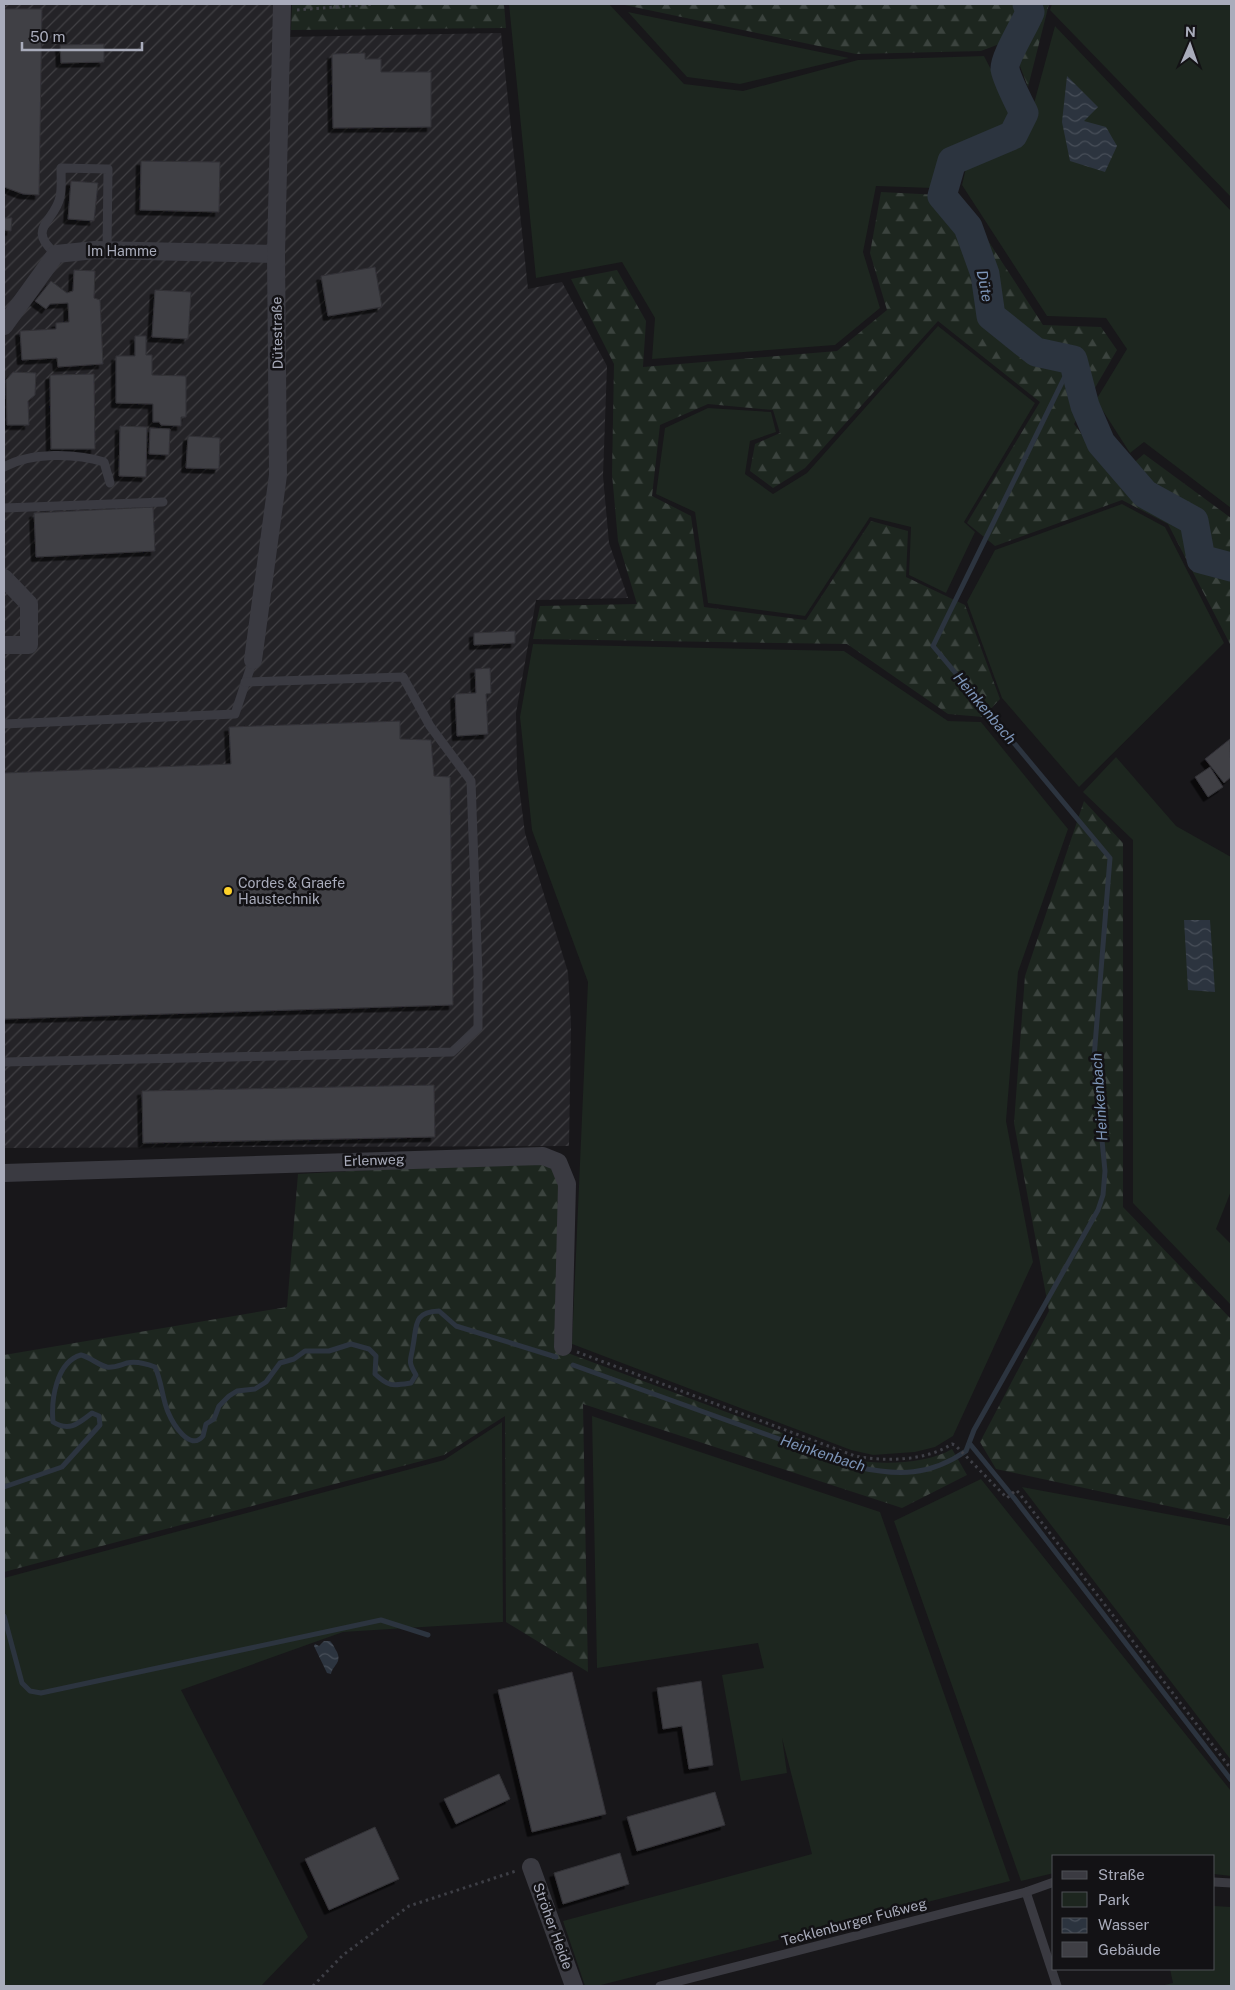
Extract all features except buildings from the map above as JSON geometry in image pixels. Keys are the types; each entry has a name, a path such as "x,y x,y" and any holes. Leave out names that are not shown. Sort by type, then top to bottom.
{"street":[{"name":"Dütestraße","path":"253,660 278,475 276,254 281,7"},
{"name":"Im Hamme","path":"56,254 107,250 276,254"},
{"path":"4,326 56,254"},
{"path":"4,578 28,604 28,646 4,645"},
{"name":"Erlenweg","path":"4,1173 543,1156 558,1162 566,1184 563,1347"},
{"name":"Ströher Heide","path":"531,1866 574,1986"}],"lane":[{"path":"56,254 44,245 42,233 46,221 56,209 60,196 61,168 108,169 107,250"},
{"path":"4,466 15,461 42,456 92,458 104,462 110,482"},
{"path":"4,508 163,502"},
{"path":"4,724 235,714 253,660"},
{"path":"4,1062 452,1052 478,1028 471,781 430,726 403,677 245,682"},
{"path":"1215,1882 1231,1883"},
{"name":"Tecklenburger Fußweg","path":"660,1986 1026,1892 1052,1883"},
{"path":"1026,1892 1057,1986"}],"path":[{"path":"281,7 374,4"},
{"path":"563,1347 855,1456 872,1459 917,1456 939,1452 952,1444 955,1445 1006,1498 1014,1491 1019,1493 1231,1769"},
{"path":"313,1986 343,1955 409,1906 531,1866"}],"shaded area":[{"path":"4,4 284,4 284,37 501,33 528,289 562,282 607,366 603,476 609,543 628,598 536,600 516,713 517,771 525,833 568,972 571,1024 569,1146 4,1148"}],"green space":[{"path":"292,4 504,4 506,28 291,30"},
{"path":"509,4 609,4 684,84 743,91 858,60 984,56 1012,110 1006,124 942,151 932,188 876,186 863,252 880,308 835,345 652,359 655,318 622,262 536,278"},
{"path":"620,4 1049,4 1028,87 1010,40 981,51 856,54"},
{"path":"1052,4 1231,4 1231,197 1050,10"},
{"path":"628,12 849,58 740,84 687,77"},
{"path":"1055,26 1231,211 1231,508 1144,442 1130,453 1096,400 1127,349 1106,318 1047,316 962,185 966,168 1023,144"},
{"path":"881,192 959,196 1043,325 1101,327 1117,350 1074,424 1115,479 1144,454 1231,518 1231,646 1168,524 1122,500 995,546 967,523 1040,402 938,321 805,468 773,488 750,471 755,444 780,433 773,410 708,404 660,425 652,496 691,516 704,607 806,620 871,521 908,531 906,577 965,605 1000,699 983,717 948,714 847,644 533,639 540,606 637,604 618,541 612,474 614,364 571,279 617,270 646,321 643,367 837,351 887,310 870,253"},
{"path":"938,326 1035,403 964,522 975,532 946,593 909,575 911,527 870,517 805,616 708,603 695,512 656,494 665,428 708,408 771,412 776,432 750,441 745,474 773,494 807,473"},
{"path":"1122,504 1165,527 1224,643 1079,787 1002,698 967,602 995,550"},
{"path":"533,644 844,651 948,721 981,722 1068,829 1018,972 1006,1121 1033,1262 953,1436 935,1447 915,1452 873,1455 851,1450 572,1344 588,982 532,830 520,717"},
{"path":"1116,757 1176,826 1231,857 1231,1191 1216,1229 1231,1244 1231,1305 1133,1203 1133,840 1083,792"},
{"path":"1084,801 1123,843 1123,1207 1231,1319 1231,1513 1228,1519 996,1469 980,1442 1049,1311 1014,1123 1025,976"},
{"path":"543,1160 555,1170 560,1186 557,1349 855,1460 866,1462 904,1462 930,1458 952,1449 967,1475 902,1508 583,1404 588,1672 506,1622 505,1416 444,1455 4,1572 4,1355 287,1307 298,1174"},
{"path":"592,1416 880,1512 1010,1881 597,1986 585,1986 563,1921 812,1854 782,1738 787,1773 741,1781 722,1675 764,1668 758,1643 597,1668"},
{"path":"502,1422 503,1622 343,1632 181,1690 308,1937 261,1986 4,1986 4,1578 444,1460"},
{"path":"981,1479 1231,1791 1231,1876 1215,1874 1215,1855 1052,1855 1052,1873 1021,1881 894,1521"},
{"path":"1022,1487 1231,1526 1231,1760"},
{"path":"1215,1906 1231,1907 1231,1986 1160,1986 1173,1983 1170,1970 1215,1970"}],"water":[{"path":"1067,76 1098,107 1084,121 1106,127 1117,146 1105,172 1070,161 1062,122"},
{"path":"1184,920 1210,920 1215,992 1188,990"},
{"path":"324,1641 330,1641 338,1656 338,1661 331,1674 327,1673 314,1646 315,1644 319,1646"}],"waterway":[{"name":"Düte","path":"1027,4 1030,12 1011,50 1005,69 1024,113 1013,135 952,161 942,196 968,227 985,274 991,316 1036,352 1073,360 1085,406 1101,443 1145,494 1194,521 1201,559 1231,567"},
{"name":"Heinkenbach","path":"573,1365 857,1467 886,1472 913,1472 927,1469 940,1465 966,1451 974,1430 1098,1210 1103,1195 1105,1171 1094,1058 1110,858 933,646 1073,360"},
{"name":"Heinkenbach","path":"4,1487 62,1467 100,1425 99,1416 92,1413 78,1423 69,1426 53,1422 54,1393 61,1373 66,1365 81,1355 107,1367 134,1362 155,1367 170,1417 182,1434 193,1441 203,1436 206,1424 214,1419 219,1406 229,1396 237,1391 255,1389 266,1382 280,1363 294,1359 305,1351 329,1351 351,1344 369,1349 376,1356 375,1374 391,1384 411,1383 416,1375 410,1360 416,1326 420,1317 431,1312 439,1311 456,1326 556,1357"},
{"path":"970,1444 1014,1498 1231,1780"},
{"path":"4,1616 22,1683 30,1691 41,1693 381,1620 428,1635"}],"place":[{"name":"Cordes & Graefe Haustechnik","path":"228,891"}]}
